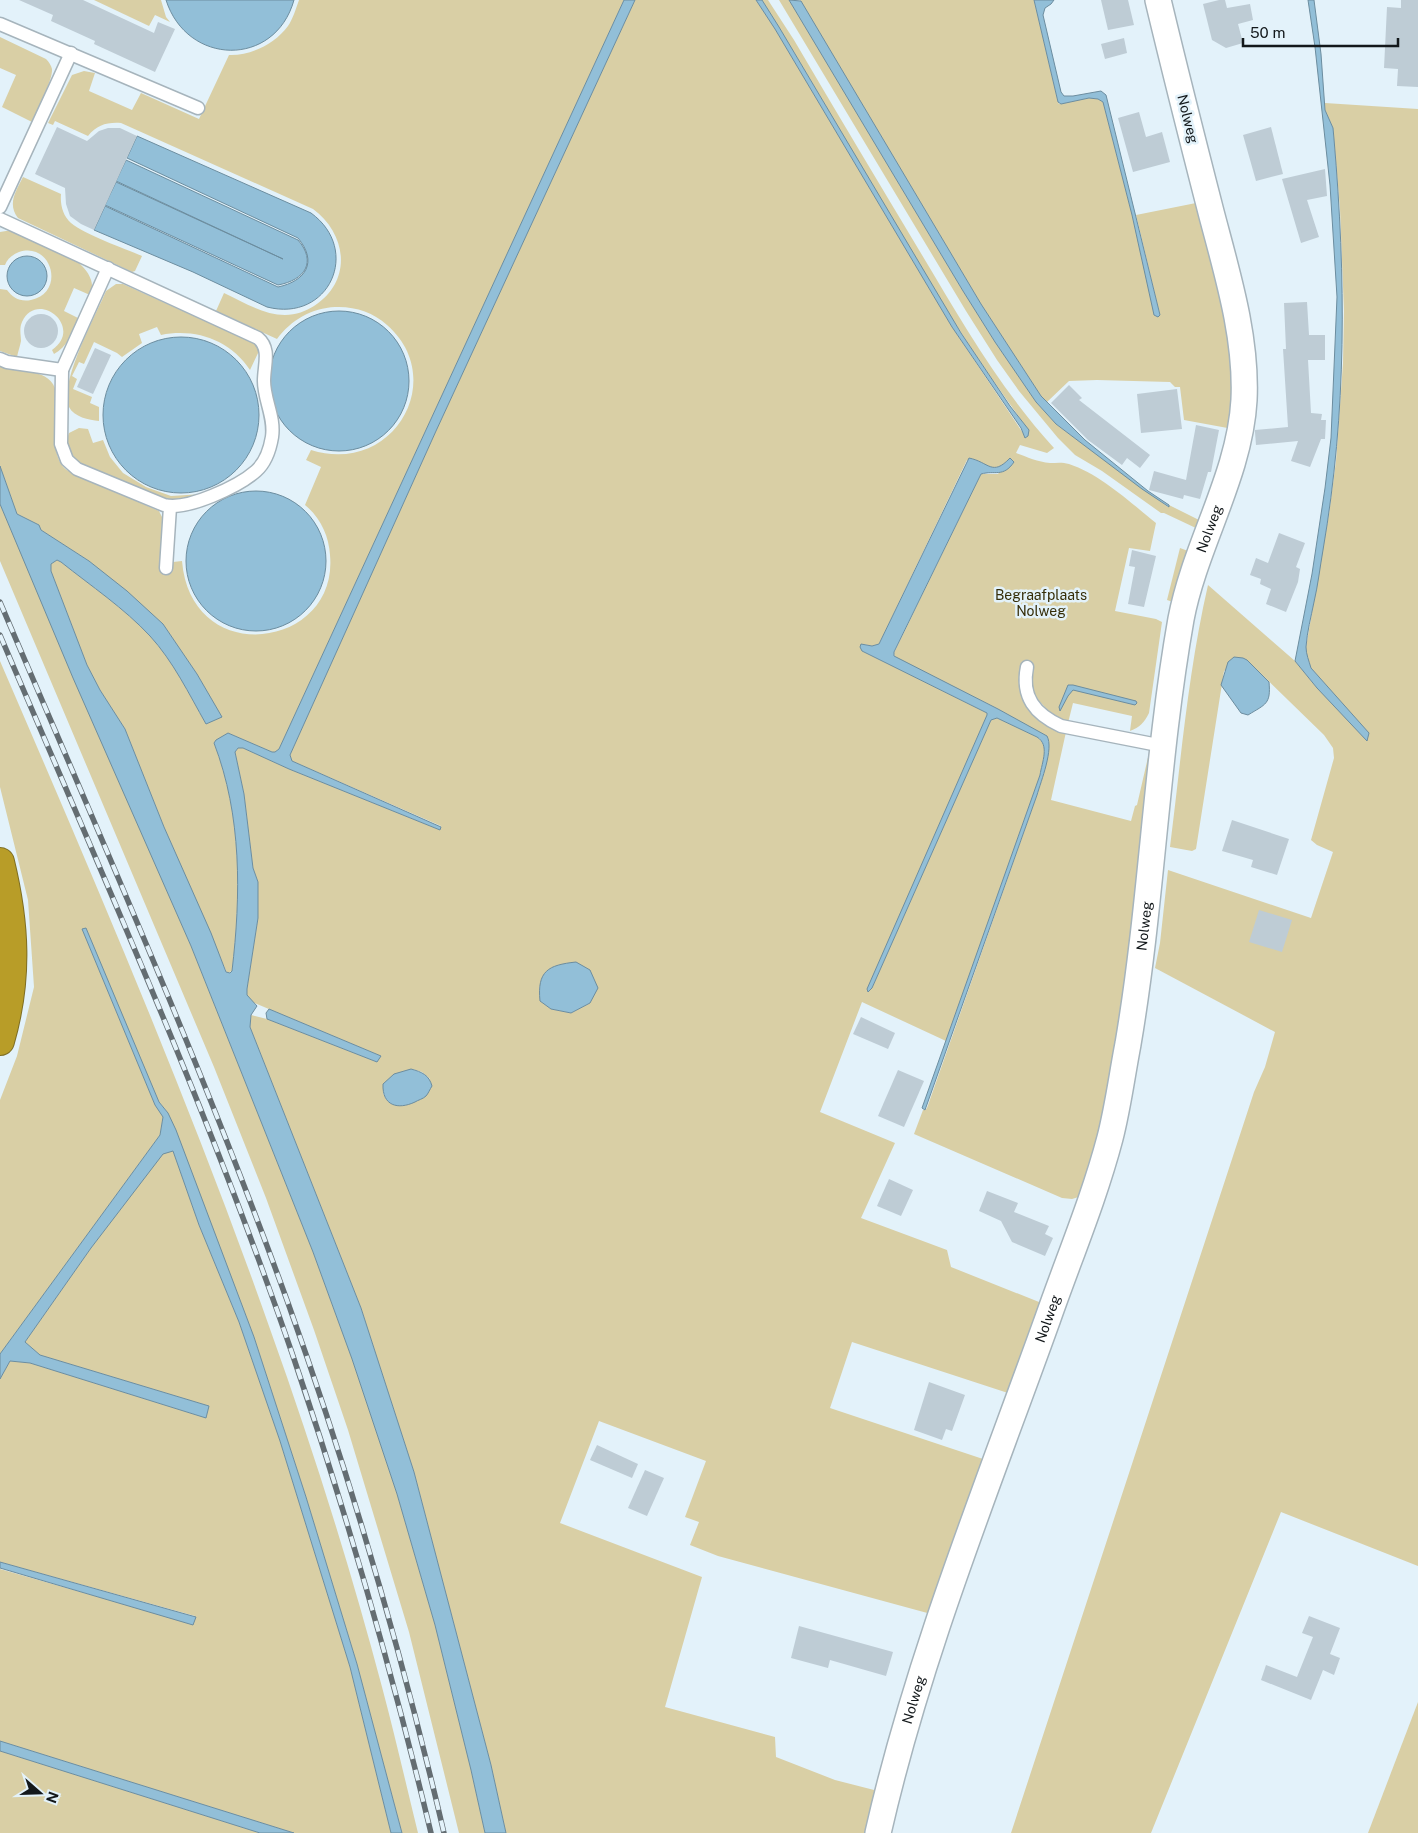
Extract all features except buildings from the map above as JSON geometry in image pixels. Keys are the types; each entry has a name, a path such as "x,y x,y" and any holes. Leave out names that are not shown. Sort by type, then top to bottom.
{"highway":[{"path":"0,862 8,897 14,962 0,1041"}],"street":[{"name":"Nolweg","path":"878,1833 890,1778 934,1634 1089,1203 1111,1136 1136,994 1162,746 1188,587 1228,474 1237,441 1244,402 1243,366 1229,282 1158,0"}],"lane":[{"path":"0,24 198,108"},
{"path":"0,207 71,53"},
{"path":"0,219 108,268 258,338 265,346 264,382 273,430 269,449 261,465 243,480 212,495 170,507 77,469 67,460 61,434 62,370 108,268"},
{"path":"0,359 7,362 62,370"},
{"path":"166,568 170,507"},
{"path":"1027,667 1024,680 1028,696 1041,713 1050,720 1061,726 1162,746"}],"green space":[{"path":"94,0 161,0 166,17 170,22 155,15 149,26"},
{"path":"299,0 624,0 279,749 272,752 228,733 214,743 230,799 237,856 238,885 235,942 232,971 227,973 164,827 125,729 100,690 87,665 51,571 51,564 57,560 61,562 118,607 150,636 173,667 206,724 221,716 197,674 163,624 89,561 41,530 39,525 17,514 0,466 0,366 33,372 48,379 53,384 56,392 56,447 62,466 69,471 159,511 162,517 161,571 172,572 173,562 182,561 191,596 210,619 235,632 263,634 290,627 312,611 327,587 330,555 323,527 305,505 321,467 306,460 311,450 340,454 366,449 387,436 403,418 412,395 413,371 405,347 382,320 356,309 335,307 310,313 295,321 277,339 216,311 224,293 269,313 285,315 308,310 327,296 335,284 340,271 341,258 339,244 333,231 324,219 313,209 121,123 103,125 95,129 88,136 55,121 53,125 48,123 72,75 84,71 95,73 89,91 132,110 141,93 199,119 229,55 237,55 262,48 276,38 290,23"},
{"name":"Begraafplaats Nolweg","path":"635,0 756,0 952,327 1023,433 1028,430 936,293 762,0 768,0 794,40 967,330 999,379 1054,448 1047,453 1020,445 1016,453 1041,462 1066,463 1081,469 1104,482 1156,523 1150,551 1129,548 1115,611 1156,619 1162,622 1149,713 1143,722 1130,731 1132,716 1073,703 1068,723 1052,715 1032,693 1020,684 1066,732 1051,800 1131,821 1135,806 1137,805 1149,753 1151,753 1113,1094 1082,1196 1072,1199 1062,1198 914,1134 923,1110 927,1108 1037,795 1044,772 1049,741 998,709 895,658 894,653 981,474 998,474 1010,458 995,468 967,460 879,644 872,646 863,644 862,651 987,713 867,991 872,988 991,720 997,718 1037,737 1041,740 1044,749 1040,775 946,1041 862,1002 820,1112 895,1143 861,1218 947,1250 951,1267 1044,1304 1011,1394 852,1342 830,1408 989,1461 931,1614 718,1556 690,1545 699,1522 685,1517 706,1461 599,1421 560,1523 702,1577 665,1707 775,1737 776,1757 835,1780 878,1791 868,1833 506,1833 491,1765 414,1472 361,1308 250,1027 251,1015 267,1019 377,1062 381,1056 252,1002 247,995 258,918 258,882 253,868 244,794 235,752 238,748 243,748 289,769 440,830 441,826 292,761 290,755 436,431","holes":["539,987 590,1003 571,1013 551,1009 541,1001","412,1069 422,1072 430,1079 391,1104 383,1093"]},
{"path":"779,0 789,0 793,6 963,291 1036,402 1056,424 1168,507 1169,505 1199,520 1211,488 1198,529 1161,513 1102,471 1075,455 1058,438 1019,391 966,311"},
{"path":"800,0 1034,0 1059,104 1089,98 1098,99 1103,102 1155,316 1160,315 1136,215 1201,202 1233,341 1233,429 1184,420 1180,387 1175,387 1170,382 1069,381 1047,402 1041,396 981,304"},
{"path":"0,37 46,59 51,66 52,74 50,80 32,122 2,107 16,75 0,68"},
{"path":"1325,103 1418,109 1418,1566 1281,1512 1151,1833 1011,1833 1275,1032 1155,968 1160,943 1168,870 1311,918 1333,852 1317,845 1311,840 1334,758 1333,748 1324,735 1247,660 1224,671 1196,849 1192,851 1170,847 1190,683 1208,585 1295,661 1317,688 1369,734 1311,668 1306,655 1336,461 1343,363 1344,311 1340,209 1333,128 1325,110"},
{"path":"23,177 61,194 64,214 77,228 142,256 135,271 132,272 18,218 13,208 13,203 15,192"},
{"path":"11,231 79,263 92,282 90,295 74,288 64,311 80,319 66,343 54,354 52,350 61,341 63,331 61,322 47,310 38,309 29,313 22,322 20,330 21,341 17,357 0,351 0,289 7,290 17,299 31,300 42,295 49,288 51,279 47,261 40,254 30,251 16,253 8,259 5,265 0,265 0,232"},
{"path":"116,284 123,284 256,344 259,351 250,370 233,351 222,344 199,335 187,333 161,335 157,327 139,334 142,343 122,357 94,342 84,364 79,362 72,376 77,379 73,389 92,397 90,403 99,407 99,421 78,416 69,407 67,396 73,367 106,291"},
{"path":"79,428 88,429 93,443 103,440 110,457 123,473 146,487 171,496 203,494 172,500 82,464 75,458 68,446 69,433"},
{"path":"0,504 191,946 313,1252 352,1359 397,1494 435,1625 485,1833 459,1833 409,1632 348,1430 314,1330 266,1198 214,1067 0,561"},
{"path":"1180,548 1188,551 1176,603 1167,600"},
{"path":"0,661 141,992 207,1160 270,1329 301,1417 344,1551 387,1705 418,1833 402,1833 357,1664 306,1497 254,1337 168,1113 159,1102 82,929 155,1105 163,1117 160,1135 0,1354 0,1100 17,1056 34,987 28,900 0,787"},
{"path":"173,1151 199,1225 239,1322 280,1441 350,1667 391,1833 294,1833 0,1741 0,1569 193,1624 195,1616 0,1562 0,1379 10,1361 30,1363 206,1418 209,1406 40,1355 25,1342 91,1248 163,1153"},
{"path":"1418,1702 1418,1833 1368,1833"},
{"path":"0,1751 260,1833 0,1833"}],"water":[{"path":"166,0 294,0 284,22 269,38 251,47 231,50 211,47 192,37 177,22"},
{"path":"624,0 635,0 436,431 290,755 292,761 441,827 440,830 289,769 243,748 238,748 235,752 244,794 253,868 258,882 258,918 247,989 247,995 257,1006 251,1015 250,1027 361,1308 414,1472 491,1765 506,1833 485,1833 435,1625 397,1494 352,1359 313,1252 191,946 73,678 0,504 0,466 17,514 39,525 41,530 89,561 127,591 163,624 197,674 222,717 206,724 173,667 150,636 118,607 61,562 57,560 51,564 51,571 87,665 100,690 125,729 164,827 211,933 226,972 230,973 232,971 237,914 237,856 230,799 214,743 228,733 272,752 279,749"},
{"path":"756,0 762,0 779,27 961,333 1010,406 1029,430 1028,436 1025,438 1021,428 952,327"},
{"path":"789,0 801,1 981,304 1041,396 1085,440 1148,491 1169,505 1169,507 1056,424 1036,402 963,291"},
{"path":"1034,0 1054,0 1045,8 1043,15 1061,92 1064,96 1101,91 1106,95 1160,315 1158,317 1154,315 1132,215 1103,102 1098,99 1089,98 1061,104 1058,102"},
{"path":"1308,0 1314,0 1321,54 1325,110 1333,128 1341,243 1342,344 1337,446 1331,498 1306,650 1311,668 1369,733 1367,741 1317,688 1295,661 1312,574 1331,438 1337,297 1330,185"},
{"path":"137,136 311,213 326,228 334,246 336,263 331,280 322,294 307,304 289,309 267,307 193,272 94,230 105,206 278,287 296,280 306,269 307,255 298,238 127,158"},
{"path":"126,160 298,240 307,256 305,269 295,279 278,285 105,205 116,182 283,259 116,181"},
{"path":"23,256 31,256 38,259 44,265 47,276 44,287 38,293 31,296 23,296 16,293 10,287 7,280 7,272 10,265 16,259"},
{"path":"339,311 366,317 378,323 388,332 397,342 403,354 409,381 403,408 397,420 388,430 378,439 366,445 339,451 312,445 300,439 290,430 281,420 275,408 269,381 275,354 281,342 290,332 300,323 312,317"},
{"path":"181,337 211,343 236,360 253,385 259,415 253,445 236,470 211,487 181,493 151,487 126,470 109,445 103,415 109,385 126,360 151,343"},
{"path":"969,458 990,467 999,467 1010,458 1014,462 1002,472 981,474 894,652 894,656 1047,736 1049,749 1037,795 925,1110 922,1108 1040,775 1044,749 1041,740 1037,737 997,718 991,720 872,988 868,992 867,989 987,713 862,651 860,647 861,644 872,646 879,644"},
{"path":"256,491 283,497 295,503 305,512 314,522 320,534 326,561 320,588 314,600 305,610 295,619 283,625 256,631 229,625 217,619 207,610 198,600 192,588 186,561 192,534 198,522 207,512 217,503 229,497"},
{"path":"1234,657 1247,660 1269,682 1269,695 1266,703 1248,715 1241,713 1221,685 1228,662"},
{"path":"1068,685 1136,701 1137,703 1135,705 1073,690 1060,711 1059,707"},
{"path":"86,928 159,1102 168,1113 176,1130 254,1337 306,1497 357,1664 402,1833 391,1833 350,1667 280,1441 239,1322 199,1225 173,1151 163,1154 91,1248 25,1342 40,1355 209,1406 206,1418 30,1363 10,1361 0,1379 0,1354 160,1135 163,1117 155,1105 82,929"},
{"path":"576,962 590,970 598,988 590,1003 571,1013 551,1009 540,1001 540,983 543,976 546,971 558,965"},
{"path":"269,1009 381,1056 377,1062 267,1019 266,1013"},
{"path":"411,1069 424,1074 432,1086 426,1096 415,1102 403,1106 392,1104 385,1097 383,1084 394,1074"},
{"path":"0,1562 196,1617 193,1625 0,1568"},
{"path":"0,1741 294,1833 260,1833 0,1751"}],"railway":[{"path":"0,602 185,1038 221,1126 288,1303 333,1433 374,1565 411,1699 444,1833"},
{"path":"0,635 115,902 189,1081 225,1171 292,1353 349,1532 384,1652 431,1833"}]}
